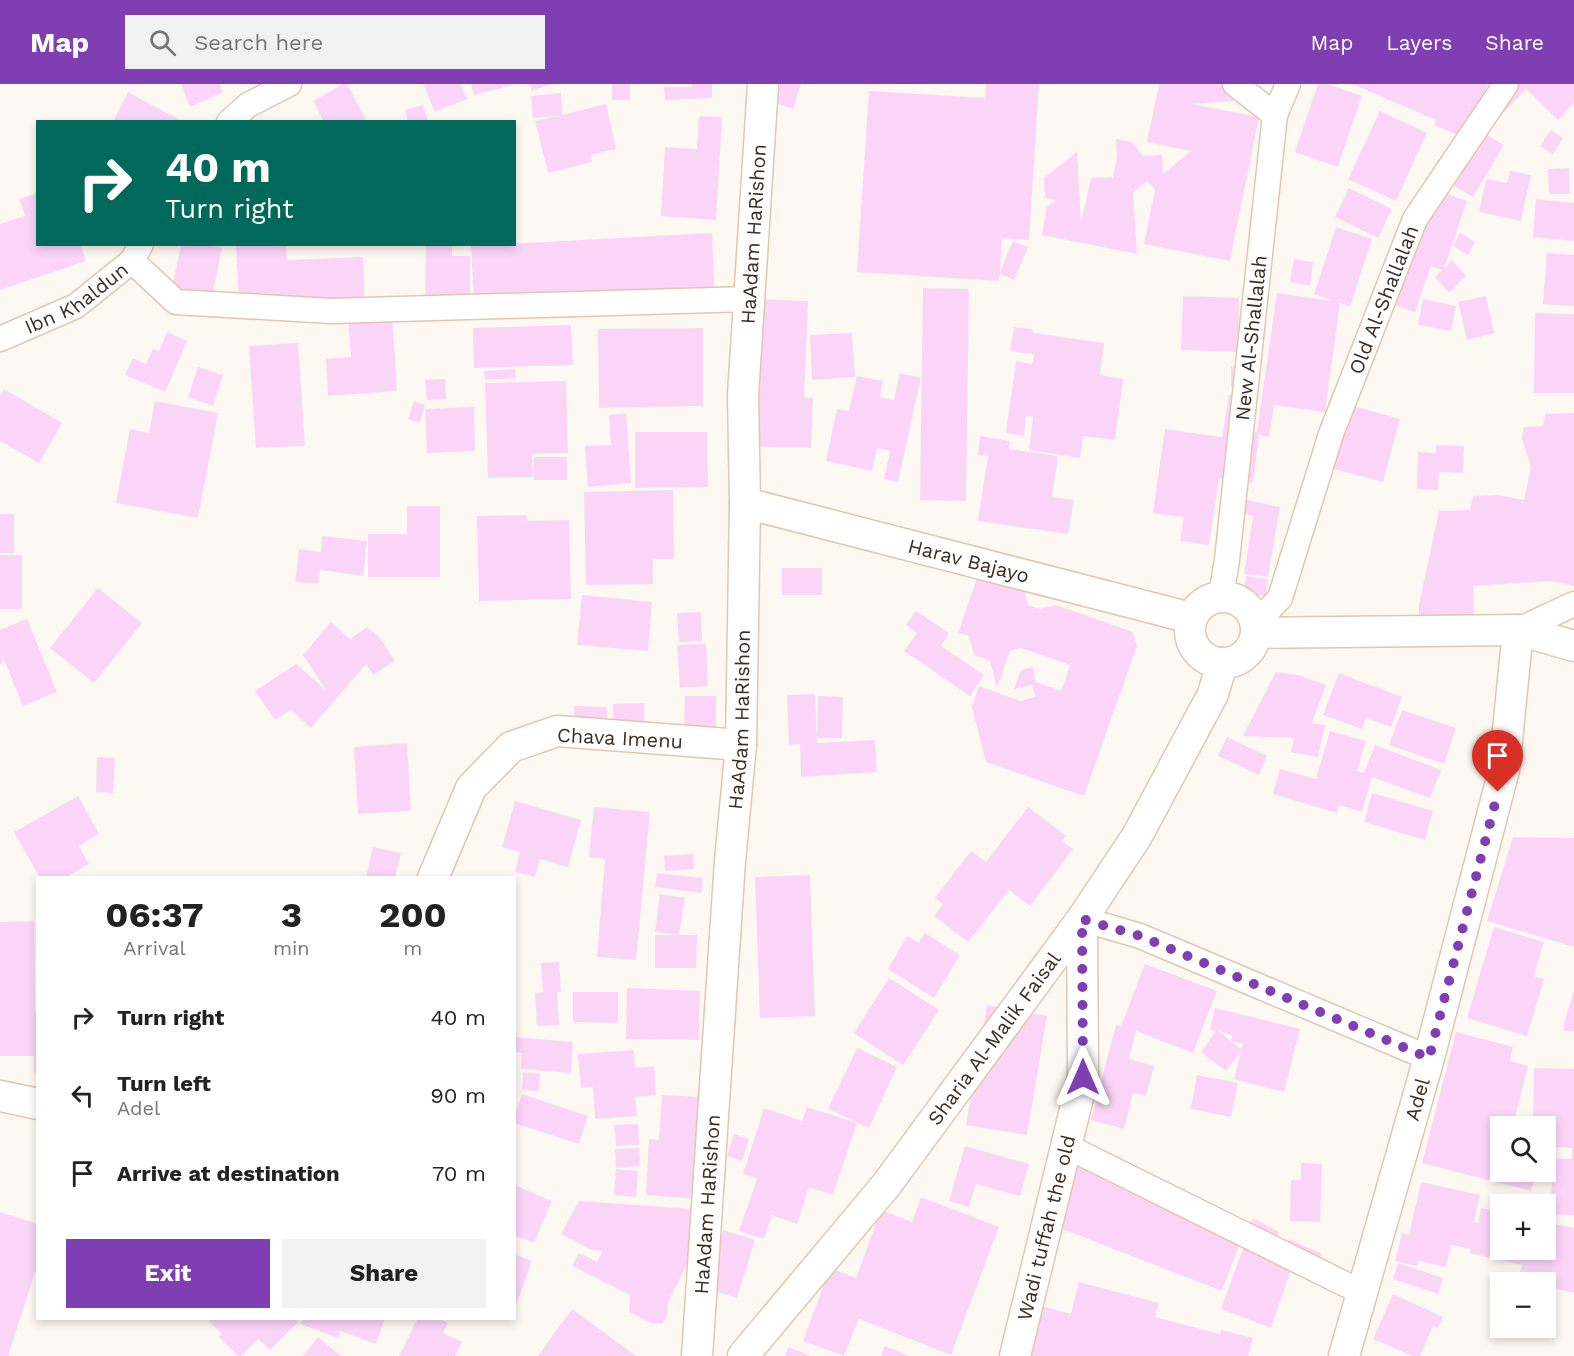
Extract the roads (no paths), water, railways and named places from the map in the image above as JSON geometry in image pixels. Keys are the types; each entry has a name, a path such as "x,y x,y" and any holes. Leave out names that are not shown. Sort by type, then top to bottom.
{"street":[{"path":"231,120 248,105 289,84"},
{"name":"HaAdam HaRishon","path":"697,1356 729,873 741,745 745,503 743,395 763,84"},
{"path":"1235,84 1275,115"},
{"name":"New Al-Shallalah","path":"1221,596 1275,115 1288,84"},
{"name":"Old Al-Shallalah","path":"1256,629 1280,598 1331,434 1415,219 1506,84"},
{"path":"136,253 176,302 200,304 331,311 749,299"},
{"name":"Ibn Khaldun","path":"0,339 76,306 136,253"},
{"name":"Harav Bajayo","path":"745,503 1191,618"},
{"path":"1221,596 1240,601 1247,607 1256,629 1248,652 1232,662 1222,663 1202,656 1195,649 1190,639 1189,628 1191,618 1203,602 1221,596"},
{"path":"1518,630 1574,604"},
{"path":"1256,629 1518,630 1574,646"},
{"name":"Adel","path":"1344,1356 1429,1058 1504,770 1518,630"},
{"name":"Sharia Al-Malik Faisal","path":"743,1356 887,1184 1082,919 1137,836 1213,694 1222,663"},
{"name":"Chava Imenu","path":"435,876 471,788 511,747 558,731 741,745"},
{"path":"1082,919 1140,936 1429,1058"},
{"name":"Wadi tuffah the old","path":"1015,1356 1083,1077 1082,919"},
{"path":"0,1096 36,1104"},
{"path":"1066,1146 1363,1293"}]}
